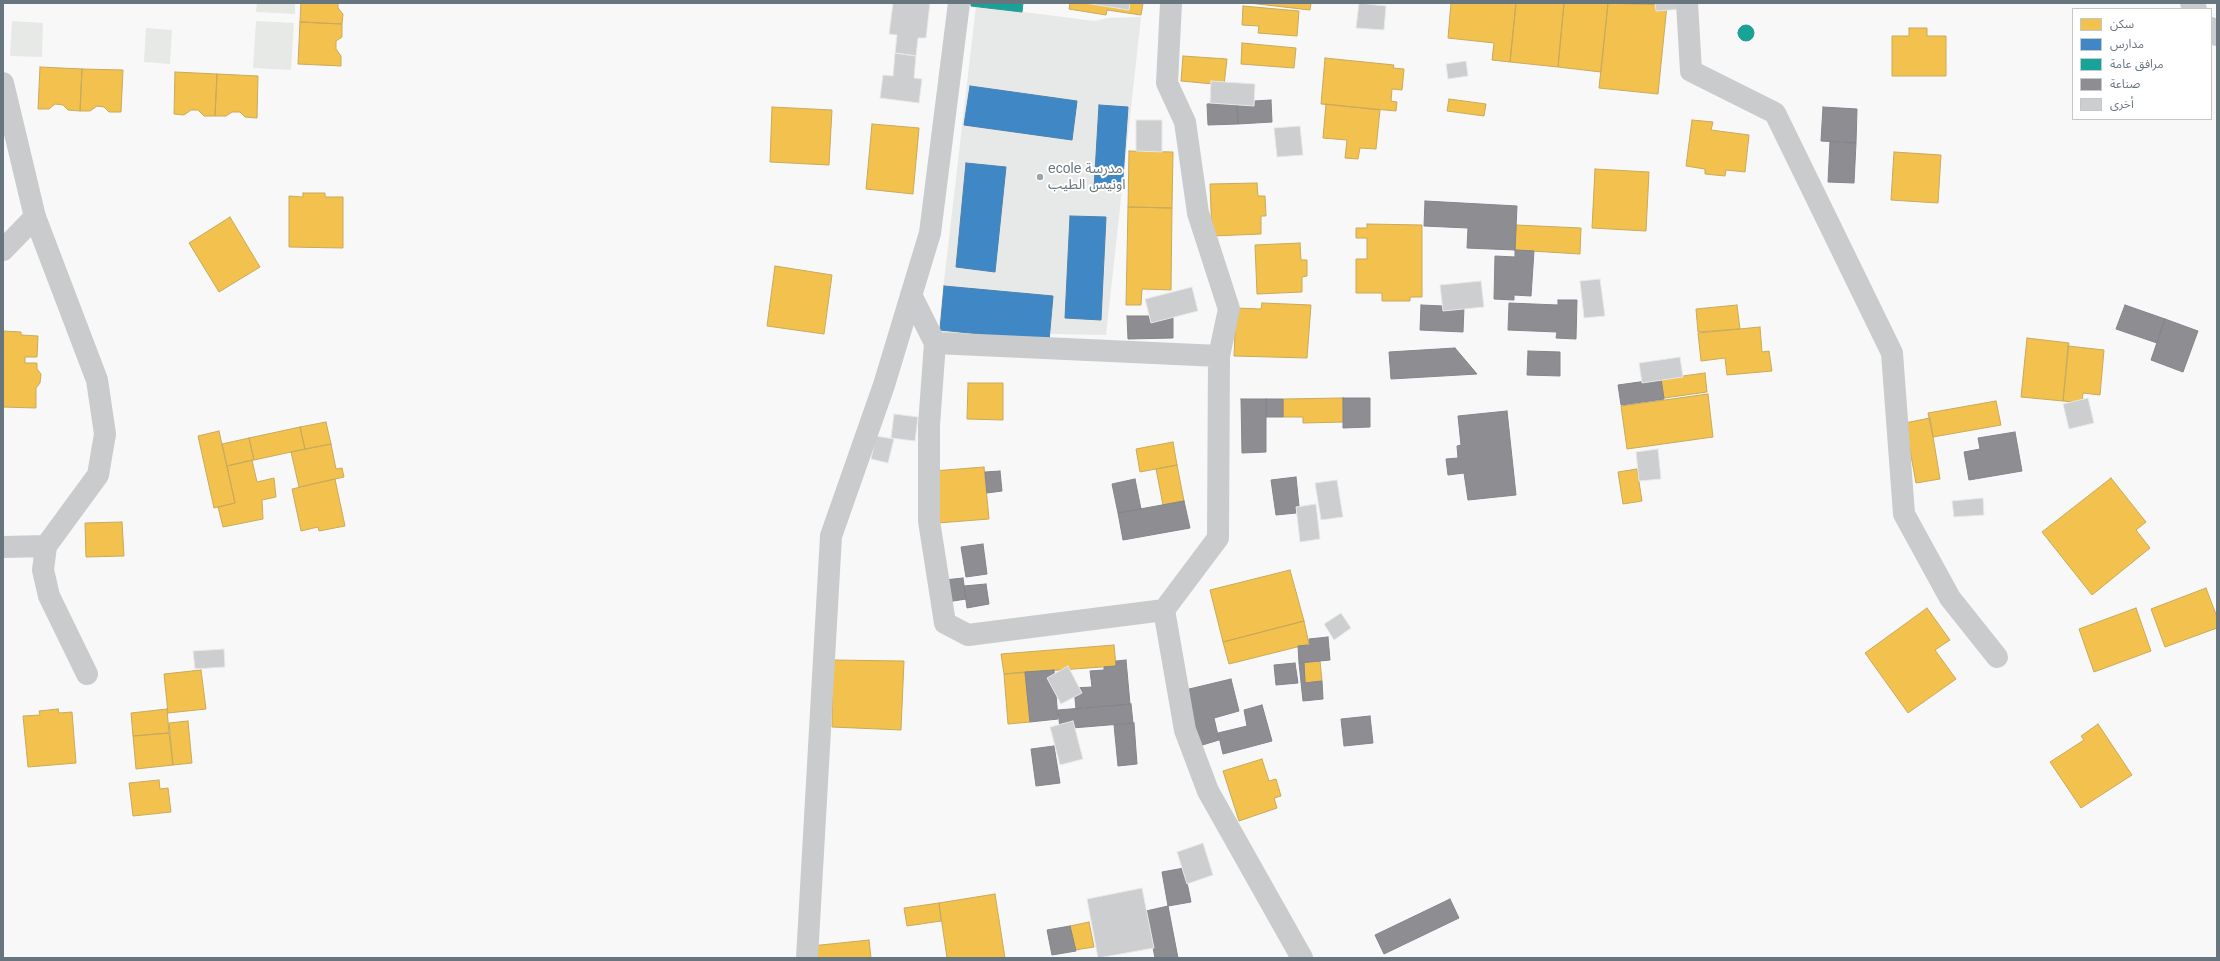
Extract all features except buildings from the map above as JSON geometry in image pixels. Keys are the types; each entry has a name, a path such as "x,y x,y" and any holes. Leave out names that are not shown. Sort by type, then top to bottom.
{"street":[{"path":"807,958 831,536 884,385 930,233 959,3"},
{"path":"911,295 935,343 929,425 928,521 945,623 968,635 1164,610 1218,538 1219,356 1229,309 1198,213 1185,122 1167,83 1172,3"},
{"path":"1687,3 1691,71 1775,113 1892,354 1904,514 1950,598 1997,657"},
{"path":"3,83 36,216 97,380 105,434 98,475 46,546 43,570 49,596 87,674"},
{"path":"3,250 36,216"},
{"path":"935,343 1219,356"},
{"path":"3,547 46,546"},
{"path":"1164,610 1185,730 1208,792 1302,958"}],"shaded area":[{"path":"257,3 295,3 295,14 256,12"},
{"name":"ecole مدرسة اونيس الطيب","path":"976,6 1095,21 1107,18 1141,17 1106,335 1050,334 1049,343 938,333"},
{"path":"12,21 43,23 42,57 10,56"},
{"path":"256,21 294,23 291,70 253,68"},
{"path":"146,28 172,30 170,64 144,62"}],"place":[{"name":"ecole مدرسة اونيس الطيب","path":"1040,177"}]}
